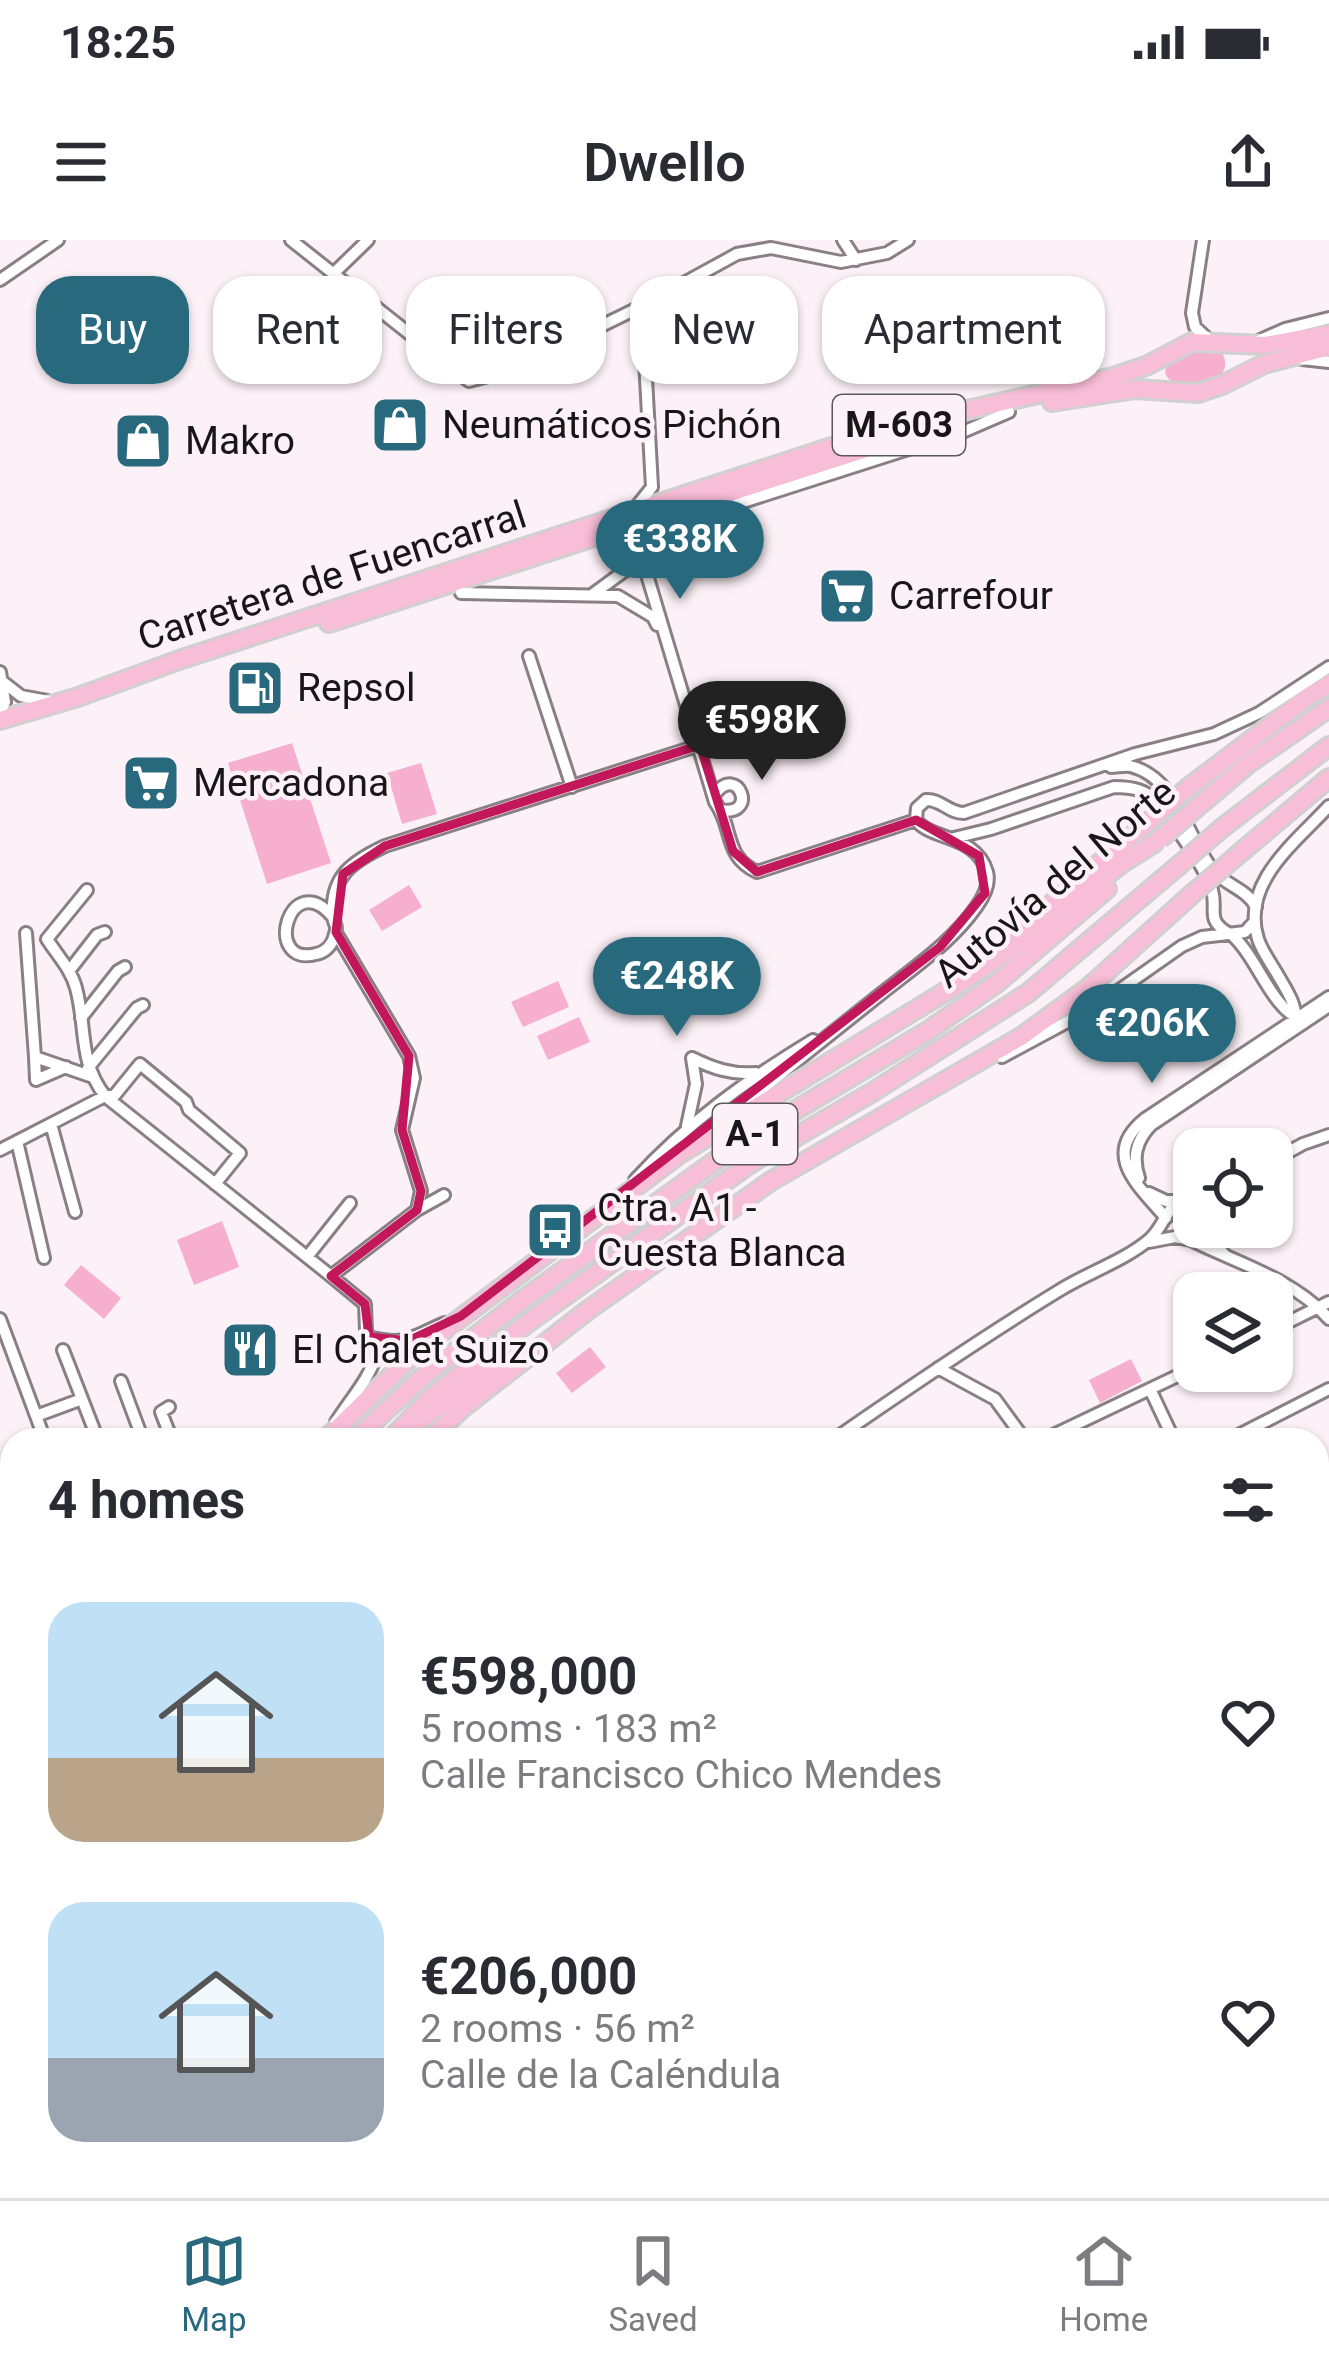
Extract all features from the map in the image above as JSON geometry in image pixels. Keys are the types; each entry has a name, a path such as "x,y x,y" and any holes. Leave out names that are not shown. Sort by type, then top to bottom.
{"highway":[{"name":"M-603","path":"1168,354 1184,345 1281,343 1329,334"},
{"path":"1216,343 1230,353 1234,364 1228,381"},
{"name":"M-603","path":"1173,391 1198,393 1281,359 1329,347"},
{"path":"1168,354 1161,370 1173,391"},
{"name":"Carretera de Fuencarral","path":"0,716 70,699 896,426 1113,377 1168,354"},
{"name":"Carretera de Fuencarral","path":"0,731 905,436 1070,398 1135,389 1173,391"},
{"path":"461,593 524,560"},
{"path":"911,1012 1014,935 1189,787 1329,684"},
{"name":"Autovía del Norte","path":"366,1428 420,1379 521,1301 736,1146 926,1032 997,983 1202,803 1329,708"},
{"name":"Autovía del Norte","path":"403,1428 431,1397 482,1358 751,1163 871,1094 1028,993 1222,828 1329,746"},
{"path":"441,1428 588,1310 771,1180 1021,1037 1088,988 1191,895 1329,782"},
{"path":"337,1428 418,1350 681,1153 1022,943 1157,841"},
{"path":"361,1428 369,1414 460,1326 650,1176"},
{"path":"409,1428 588,1310"}],"street":[{"path":"0,280 58,240"},
{"path":"291,240 469,381 511,370 630,312"},
{"path":"335,272 368,240"},
{"path":"832,261 843,240 856,260"},
{"path":"697,276 737,254 771,248 832,261 856,260 887,253 908,240"},
{"path":"1202,240 1192,313 1195,327 1216,343"},
{"path":"1249,345 1285,329 1329,318"},
{"path":"1281,359 1329,362"},
{"path":"634,511 652,487 646,384"},
{"path":"916,820 758,872 742,865 734,851 727,810 715,802 642,548 650,535 665,527 965,431 1010,412"},
{"path":"593,594 642,558"},
{"path":"461,593 618,596 653,617 673,660"},
{"path":"529,656 572,787"},
{"path":"681,1153 940,947 976,908 989,875 980,856 954,838 922,829 916,808 926,800 964,813 1135,754 1214,734 1259,713 1329,668"},
{"path":"1,677 21,696 43,701 70,699"},
{"path":"0,716 4,702 1,677"},
{"path":"353,959 336,951 298,952 284,930 296,908 315,904 335,890 350,864 385,846 700,745"},
{"path":"700,745 727,784"},
{"path":"1102,767 1131,766 1153,778 1170,795 1212,870 1249,896 1256,907"},
{"path":"715,795 727,784 741,793 740,805 727,810"},
{"path":"954,838 1114,788 1133,787 1148,794 1160,803 1210,884 1216,924 1246,947 1298,1018"},
{"path":"934,831 944,824 944,807"},
{"path":"1280,1034 1283,997 1261,946 1256,907 1267,873 1329,810"},
{"path":"87,890 46,939 76,988 89,1072 105,1096 365,1304 369,1337 377,1353 370,1375 333,1428"},
{"path":"335,890 336,932 409,1057 414,1078 402,1130 421,1191 417,1210"},
{"path":"1214,904 1221,894 1237,890"},
{"path":"315,904 333,917"},
{"path":"965,1071 988,1065 1095,1007 1182,946 1202,937 1245,932 1255,922"},
{"path":"26,932 36,1080 66,1067"},
{"path":"69,971 97,935 105,932"},
{"path":"323,951 336,932"},
{"path":"28,955 56,953"},
{"path":"81,1018 125,967"},
{"path":"1283,997 1325,1004"},
{"path":"1173,1235 1124,1162 1130,1132 1325,1004"},
{"path":"1173,1201 1156,1198 1136,1174 1139,1140 1158,1119 1325,1004"},
{"path":"89,1072 143,1005"},
{"path":"614,1204 686,1128 759,1073 852,1017"},
{"path":"35,1057 89,1072"},
{"path":"686,1128 696,1084 692,1058 739,1074 759,1073"},
{"path":"0,1150 105,1096 114,1096 140,1064 240,1153 215,1184"},
{"path":"51,1124 75,1212"},
{"path":"1293,1149 1329,1136"},
{"path":"17,1142 44,1258"},
{"path":"331,1276 417,1210 444,1196"},
{"path":"307,1257 350,1203"},
{"path":"1146,1243 1173,1205"},
{"path":"850,1428 1063,1288 1146,1243 1173,1237"},
{"path":"1207,1248 1324,1305 1329,1319"},
{"path":"1219,1248 1232,1261"},
{"path":"1293,1320 1324,1305"},
{"path":"369,1337 408,1341 461,1316"},
{"path":"0,1319 41,1428"},
{"path":"63,1349 93,1428"},
{"path":"961,1354 958,1371 967,1385"},
{"path":"938,1368 995,1399 1016,1428"},
{"path":"1068,1428 1173,1378"},
{"path":"121,1381 139,1428"},
{"path":"1150,1389 1168,1428"},
{"path":"1253,1428 1329,1389"},
{"path":"36,1415 82,1399"},
{"path":"167,1428 161,1412 169,1407"}],"highlighted area":[{"path":"700,745 733,851 757,872 916,820 979,856 985,893 940,947 461,1316 408,1341 369,1337 365,1304 331,1276 417,1210 421,1191 402,1130 409,1056 336,932 343,874 385,846"}],"shaded area":[{"path":"1201,347 1221,351 1225,361 1219,377 1192,388 1174,383 1165,370 1168,365"},
{"path":"292,743 331,863 267,884 228,763"},
{"path":"421,763 437,814 402,824 387,773"},
{"path":"409,885 422,907 382,931 369,910"},
{"path":"558,981 569,1007 523,1027 511,1002"},
{"path":"579,1017 590,1042 548,1060 537,1036"},
{"path":"222,1221 239,1267 194,1285 177,1240"},
{"path":"81,1265 121,1298 104,1319 64,1285"},
{"path":"590,1347 606,1367 572,1393 556,1373"},
{"path":"1131,1359 1142,1381 1100,1403 1089,1380"}],"place":[{"name":"Neumáticos Pichón","path":"400,425"},
{"name":"Makro","path":"143,441"},
{"name":"Carrefour","path":"847,596"},
{"name":"Repsol","path":"255,688"},
{"name":"Mercadona","path":"151,783"},
{"name":"Ctra. A1 - Cuesta Blanca","path":"555,1230"},
{"name":"El Chalet Suizo","path":"250,1350"}]}
